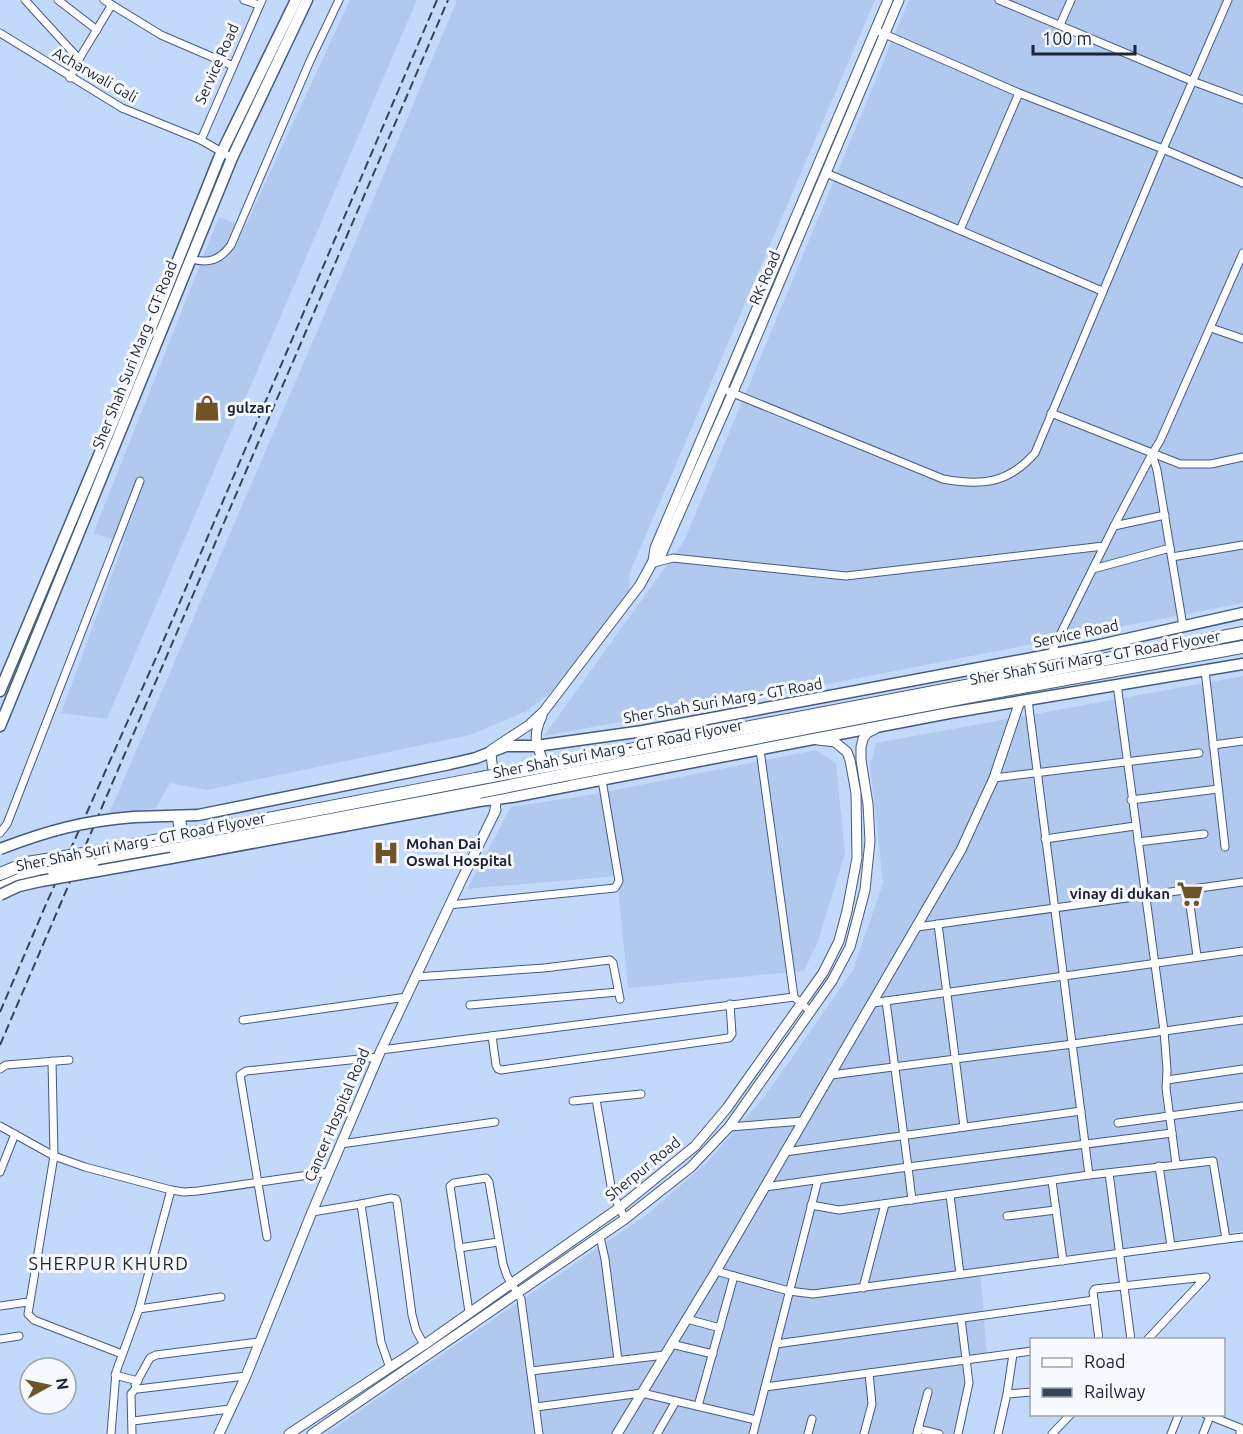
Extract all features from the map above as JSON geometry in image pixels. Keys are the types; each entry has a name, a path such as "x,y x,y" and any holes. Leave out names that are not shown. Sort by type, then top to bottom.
{"highway":[{"name":"Sher Shah Suri Marg - GT Road Flyover","path":"569,774 1243,633"},
{"name":"Sher Shah Suri Marg - GT Road Flyover","path":"0,874 27,864 181,835 478,785 569,774 1243,646"},
{"name":"Sher Shah Suri Marg - GT Road Flyover","path":"0,888 26,877 192,850 478,785"},
{"path":"180,817 181,835"}],"main road":[{"name":"Sher Shah Suri Marg - GT Road","path":"0,691 120,405 217,151 296,0"},
{"name":"Sher Shah Suri Marg - GT Road","path":"0,726 232,158 307,0"},
{"name":"Service Road","path":"913,680 1050,655 1243,614"},
{"path":"569,742 559,751 555,764 559,777 569,774 602,780 918,719 1243,664"},
{"name":"Sher Shah Suri Marg - GT Road","path":"0,849 27,838 75,824 134,817 180,817 224,810 450,764 476,758 492,750 517,745 536,746 643,731 913,680"},
{"path":"0,895 19,886 171,858 192,850 535,793 569,774"}],"street":[{"path":"25,0 79,59"},
{"path":"58,0 97,30"},
{"path":"104,0 161,35 233,66"},
{"path":"244,0 260,3"},
{"path":"190,259 202,262 215,260 231,245 310,61 339,0"},
{"name":"RK Road","path":"728,391 826,173 880,32 888,0"},
{"name":"RK Road","path":"544,711 640,585 652,563 662,553 880,32 899,0"},
{"path":"999,0 1243,100"},
{"path":"1060,25 1071,0"},
{"path":"728,391 943,479 965,483 994,481 1008,476 1026,464 1035,453 1162,148 1228,0"},
{"name":"Service Road","path":"201,140 260,3"},
{"path":"70,78 111,6"},
{"path":"880,32 1019,93 1162,148 1243,183"},
{"name":"Acharwali Gali","path":"0,33 122,108 201,140 232,158"},
{"path":"960,230 1019,93"},
{"path":"826,173 1102,291"},
{"path":"1050,655 1114,526 1160,441 1241,263 1243,253"},
{"path":"1211,328 1243,339"},
{"path":"1051,413 1180,464 1211,464 1243,456"},
{"path":"1152,454 1157,470 1183,626"},
{"path":"0,833 8,824 140,481"},
{"path":"1114,526 1165,515"},
{"path":"1172,557 1243,545"},
{"path":"652,563 673,558 846,576 1104,546"},
{"path":"1093,569 1170,548"},
{"path":"1205,670 1224,847"},
{"path":"1117,684 1164,1031 1166,1088 1176,1164"},
{"path":"1024,700 1055,907 1089,1176"},
{"path":"618,1434 716,1271 961,850 994,777 1024,700"},
{"path":"535,793 544,786 548,775 536,746 536,729 544,711"},
{"path":"494,814 496,799 491,765 492,750 529,725 544,711"},
{"name":"Sherpur Road","path":"312,1434 625,1219 691,1167 729,1127 832,981 845,958 858,919 870,841 861,747 867,732 878,727"},
{"name":"Sherpur Road","path":"289,1434 424,1345 619,1208 694,1146 727,1108 832,958 847,911 857,858 856,806 852,768 847,752 835,742 815,740"},
{"path":"1213,745 1243,741"},
{"path":"760,750 794,997 810,1012"},
{"path":"994,777 1199,753"},
{"path":"449,906 615,888 620,881 602,780"},
{"path":"1131,800 1218,789"},
{"path":"494,814 512,797"},
{"path":"856,806 868,804"},
{"name":"Cancer Hospital Road","path":"219,1434 246,1376 312,1212 380,1054 494,814"},
{"path":"1045,839 1135,826"},
{"path":"1138,842 1204,834"},
{"path":"917,927 1243,882"},
{"path":"1188,890 1197,956"},
{"path":"938,924 964,1127"},
{"path":"873,1003 1243,951"},
{"path":"416,977 610,960 613,963 619,995 470,1005"},
{"path":"243,1020 407,997"},
{"path":"267,1237 240,1075 246,1071 794,997"},
{"path":"886,1001 912,1200"},
{"path":"492,1036 498,1069 524,1067 729,1038 732,1034 730,1004"},
{"path":"831,1075 1243,1020"},
{"path":"0,1069 6,1065 69,1060"},
{"path":"52,1061 54,1156 27,1314 29,1317 122,1354"},
{"path":"1167,1080 1243,1069"},
{"path":"573,1101 641,1094"},
{"path":"596,1099 610,1184 625,1219"},
{"path":"1118,1123 1243,1106"},
{"path":"727,1108 737,1116"},
{"path":"785,1152 1081,1111"},
{"path":"729,1127 803,1121"},
{"path":"341,1144 495,1122"},
{"path":"0,1126 54,1156 85,1167 184,1192 257,1184 329,1172"},
{"path":"765,1187 1172,1133"},
{"path":"0,1172 15,1134"},
{"path":"811,1205 833,1210 1210,1160 1215,1162 1226,1239"},
{"path":"1159,1166 1171,1246"},
{"path":"1109,1173 1131,1338"},
{"path":"469,1312 450,1186 483,1178 488,1179 489,1182 503,1264 511,1284 521,1299 539,1434"},
{"path":"753,1434 818,1180"},
{"path":"1052,1180 1063,1261"},
{"path":"111,1434 115,1375 139,1309 171,1190"},
{"path":"950,1195 960,1274"},
{"path":"312,1212 396,1199 412,1315 416,1330 424,1345"},
{"path":"361,1204 381,1342 390,1368"},
{"path":"863,1288 885,1204"},
{"path":"1006,1216 1056,1210"},
{"path":"584,1233 591,1242"},
{"path":"600,1237 618,1360"},
{"path":"716,1271 789,1291 813,1294 1243,1237"},
{"path":"459,1248 498,1242"},
{"path":"699,1406 734,1276"},
{"path":"1099,1338 1093,1292 1095,1289 1206,1277 1149,1338"},
{"path":"139,1309 221,1297"},
{"path":"776,1344 1094,1300"},
{"path":"0,1306 28,1302"},
{"path":"687,1319 720,1328"},
{"path":"958,1434 969,1383 968,1360 961,1319"},
{"path":"0,1339 19,1336"},
{"path":"132,1434 132,1394 150,1358 156,1355 260,1342"},
{"path":"671,1344 713,1354"},
{"path":"765,1388 1030,1351"},
{"path":"998,1434 1008,1394 1013,1354"},
{"path":"531,1371 665,1355"},
{"path":"864,1434 872,1404 869,1373"},
{"path":"115,1375 137,1384 138,1389 246,1376"},
{"path":"928,1392 918,1432 939,1434"},
{"path":"1008,1394 1030,1392"},
{"path":"536,1407 642,1393 756,1420"},
{"path":"657,1434 676,1401"},
{"path":"133,1421 230,1409"},
{"path":"1052,1434 1069,1416"},
{"path":"1171,1434 1178,1416"},
{"path":"1203,1434 1207,1416"},
{"path":"1210,1416 1240,1428 1240,1434"},
{"path":"808,1434 812,1419"}],"shaded area":[{"path":"350,0 417,0 107,719 61,713 124,542 93,534 219,217 245,227"},
{"path":"457,0 875,0 630,572 629,593 552,691 527,711 470,735 207,790 170,783 156,808 108,816 341,276"},
{"path":"909,0 1243,0 1243,603 859,678 544,736 684,541"},
{"path":"1243,676 1243,1231 980,1268 987,1354 962,1357 965,1390 953,1434 326,1434 649,1213 707,1162 765,1096 853,970 883,883 870,766 876,743"},
{"path":"816,750 836,763 845,853 818,941 804,971 628,988 617,876 467,889 511,807 595,794"}],"railway":[{"path":"0,1012 159,651 437,0"},
{"path":"0,1045 448,0"}],"place":[{"name":"gulzar","path":"207,408"},
{"name":"Mohan Dai Oswal Hospital","path":"386,853"},
{"name":"vinay di dukan","path":"1190,894"}],"district":[{"name":"SHERPUR KHURD","path":"109,1264"}]}
